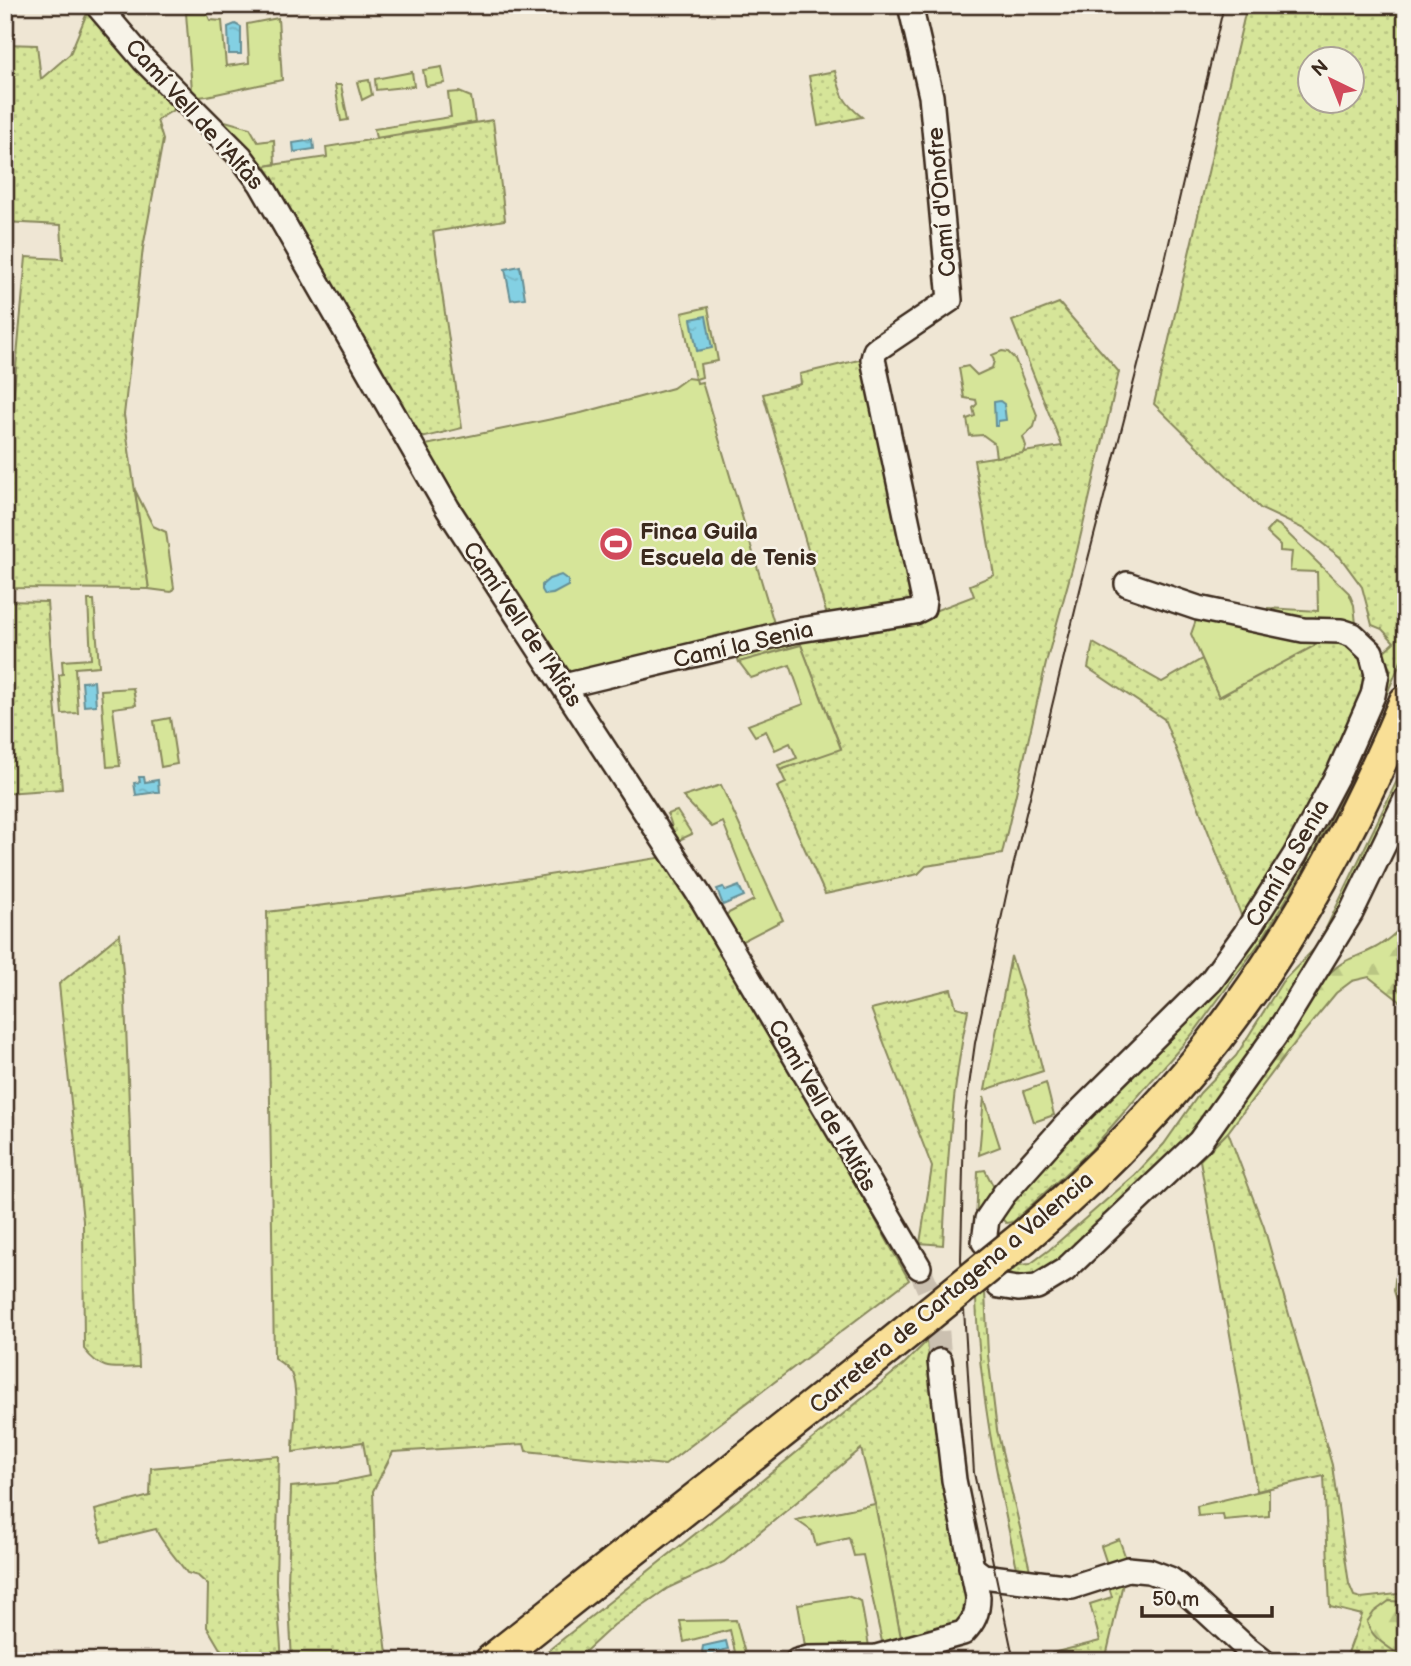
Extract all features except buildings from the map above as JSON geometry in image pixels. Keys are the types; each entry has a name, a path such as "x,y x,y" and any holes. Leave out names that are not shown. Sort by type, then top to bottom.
{"highway":[{"name":"Carretera de Cartagena a Valencia","path":"492,1661 1024,1237 1069,1198 1131,1137 1195,1064 1237,1010 1308,902 1331,863 1383,757 1406,702"},
{"path":"1383,757 1406,723"}],"street":[{"name":"Camí Vell de l'Alfàs","path":"97,5 144,60 241,158 261,184 448,509 702,899 919,1267"},
{"name":"Camí d'Onofre","path":"909,5 931,96 950,300 874,351 873,359 923,608"},
{"name":"Camí la Senia","path":"984,1241 987,1219 1004,1194 1064,1127 1211,981 1245,934 1295,855 1340,770 1373,695 1377,674 1371,652 1353,635 1341,631 1303,630 1209,610 1127,584"},
{"name":"Camí la Senia","path":"564,686 793,631 915,612 923,608"},
{"path":"999,1286 1018,1289 1038,1287 1065,1270 1200,1142 1280,1029 1344,925 1406,799"},
{"path":"797,1661 808,1658 876,1657 963,1633 972,1624 978,1610 978,1597 954,1480 940,1361"},
{"path":"971,1567 983,1576 1072,1587 1128,1569 1149,1571 1178,1585 1263,1661"},
{"path":"978,1597 985,1585 997,1578"}],"green space":[{"path":"1247,5 1406,5 1406,650 1344,792 1313,855 1261,941 1195,1031 1091,1150 1013,1222 1006,1223 1002,1219 1002,1208 1023,1180 1201,1004 1371,717 1391,670 1381,654 1394,642 1382,629 1372,625 1362,587 1340,557 1304,529 1261,509 1154,404"},
{"path":"89,8 180,106 157,120 163,140 143,248 124,415 149,589 5,588 5,446 9,445 26,257 63,259 61,225 5,222 5,44 37,45 41,79 70,54"},
{"path":"205,9 210,20 222,21 226,66 249,63 247,24 278,18 282,80 199,97 192,90 186,13"},
{"path":"442,67 445,83 426,86 423,70"},
{"path":"835,71 844,97 862,117 818,126 809,76"},
{"path":"412,72 414,86 376,90 375,79"},
{"path":"369,80 372,95 362,100 357,82"},
{"path":"335,85 341,85 348,120 341,121"},
{"path":"459,92 471,97 475,122 376,138 374,129 451,117 448,93"},
{"path":"218,119 250,128 258,142 274,140 275,164 265,166"},
{"path":"493,120 505,220 433,232 462,428 421,438 265,166 327,157 326,147"},
{"path":"1059,303 1119,372 1077,551 1047,659 1002,854 926,866 918,874 825,894 777,787 786,783 780,770 841,748 801,645 739,662 735,651 921,616 974,596 970,585 994,575 974,460 1062,446 1012,321"},
{"name":"Finca Guila Escuela de Tenis","path":"708,307 718,361 700,364 702,377 696,379 697,383 702,382 776,630 574,677 501,578 421,446 581,413 673,388 687,378 695,379 682,313"},
{"path":"1008,352 1015,359 1037,415 1034,427 1023,437 1026,446 1023,453 996,457 994,443 983,435 970,436 967,419 975,416 973,408 977,404 976,400 964,398 959,368 968,366 977,375 992,368 992,355"},
{"path":"863,359 919,602 828,619 763,394 801,384 800,374"},
{"path":"135,490 153,526 166,532 174,588 171,592 149,589"},
{"path":"1274,523 1349,593 1354,605 1356,624 1336,626 1266,618 1268,608 1318,611 1317,572 1290,571 1292,552 1280,551 1280,545 1266,532"},
{"path":"88,600 94,600 99,666 75,668 78,713 62,714 59,675 63,674 62,661 91,659"},
{"path":"5,601 47,602 62,789 5,793"},
{"path":"1199,612 1318,636 1314,646 1219,697 1191,634"},
{"path":"1318,636 1348,640 1365,661 1366,683 1357,714 1341,751 1243,920 1164,719 1088,668 1093,643 1162,682 1202,659 1220,697"},
{"path":"801,645 841,749 780,770 778,765 797,758 790,743 775,750 766,731 755,736 748,725 804,704 790,665 751,678 739,662"},
{"path":"133,688 136,705 113,708 120,766 107,767 101,690"},
{"path":"170,718 177,764 161,767 154,721"},
{"path":"1406,762 1405,789 1334,930 1193,1140 1046,1277 1002,1279 1019,1265 1030,1264 1049,1250 1135,1175 1164,1144 1200,1093 1236,1056 1282,982 1318,945"},
{"path":"721,785 783,920 737,944 721,917 754,900 723,822 712,827 683,797"},
{"path":"677,811 692,834 677,841 667,814"},
{"path":"664,857 821,1122 909,1280 665,1465 526,1451 524,1444 393,1452 373,1491 375,1559 388,1661 292,1661 288,1584 291,1487 336,1483 369,1476 363,1442 293,1452 296,1401 294,1381 288,1368 274,1358 267,912 458,889"},
{"path":"1406,924 1406,1006 1369,977 1352,981 1336,993 1228,1132 1200,1160 1199,1152 1324,979 1343,963 1383,943"},
{"path":"120,934 125,999 139,1367 122,1368 108,1367 96,1362 84,1349 83,1221 59,984"},
{"path":"1011,956 1043,1071 985,1090"},
{"path":"951,989 956,1007 968,1010 954,1098 943,1245 920,1243 932,1167 871,1009"},
{"path":"1046,1083 1054,1115 1034,1122 1024,1091"},
{"path":"984,1097 1000,1147 979,1155"},
{"path":"1228,1132 1264,1227 1332,1465 1349,1584 1354,1596 1361,1598 1406,1593 1406,1661 1345,1661 1362,1615 1330,1607 1324,1476 1257,1491 1200,1160"},
{"path":"985,1170 998,1195 976,1225 978,1171"},
{"path":"1395,1280 1406,1304 1406,1327 1394,1291"},
{"path":"985,1292 988,1355 997,1430 1030,1570 1017,1568 990,1434 976,1299"},
{"path":"927,1341 939,1435 970,1602 961,1625 902,1643 875,1504 861,1449 724,1562 668,1588 614,1625 575,1661 535,1661 748,1492 903,1365"},
{"path":"279,1456 276,1580 282,1661 241,1661 220,1649 207,1627 208,1585 198,1576 187,1573 156,1529 102,1542 95,1510 150,1496 151,1468"},
{"path":"1269,1489 1269,1516 1224,1520 1223,1514 1198,1516 1197,1506"},
{"path":"875,1504 902,1643 883,1646 863,1555 854,1556 849,1538 816,1546 812,1531 796,1520"},
{"path":"1119,1539 1127,1561 1108,1567 1101,1546"},
{"path":"1124,1579 1105,1661 1052,1661 1052,1653 1100,1641 1090,1604 1112,1597 1108,1584"},
{"path":"847,1596 861,1601 869,1646 806,1652 798,1604"},
{"path":"1389,1601 1406,1602 1406,1661 1374,1635 1367,1622 1374,1612"},
{"path":"736,1620 747,1661 737,1661 730,1630 684,1642 680,1621"}],"water":[{"path":"235,24 241,27 241,54 229,54 228,27"},
{"path":"313,140 314,149 294,152 293,143"},
{"path":"520,266 525,298 511,300 505,269"},
{"path":"706,316 712,348 697,351 691,319"},
{"path":"1000,401 1004,404 1006,420 998,421 998,426 995,426 994,402"},
{"path":"561,575 568,580 568,586 545,595 542,585"},
{"path":"94,681 96,705 84,706 82,682"},
{"path":"139,777 144,777 145,782 158,780 159,792 136,795 134,783 140,782"},
{"path":"739,886 744,896 723,905 717,889 723,887 726,891"},
{"path":"726,1641 728,1649 705,1655 702,1652 703,1646"}],"tunnel":[{"path":"919,1267 936,1307 940,1361"}],"tram line":[{"path":"1014,1661 974,1473 961,1260 964,1122 975,1043 1006,896 1081,586 1163,269 1224,5"}],"place":[{"name":"Finca Guila Escuela de Tenis","path":"616,544"}]}
